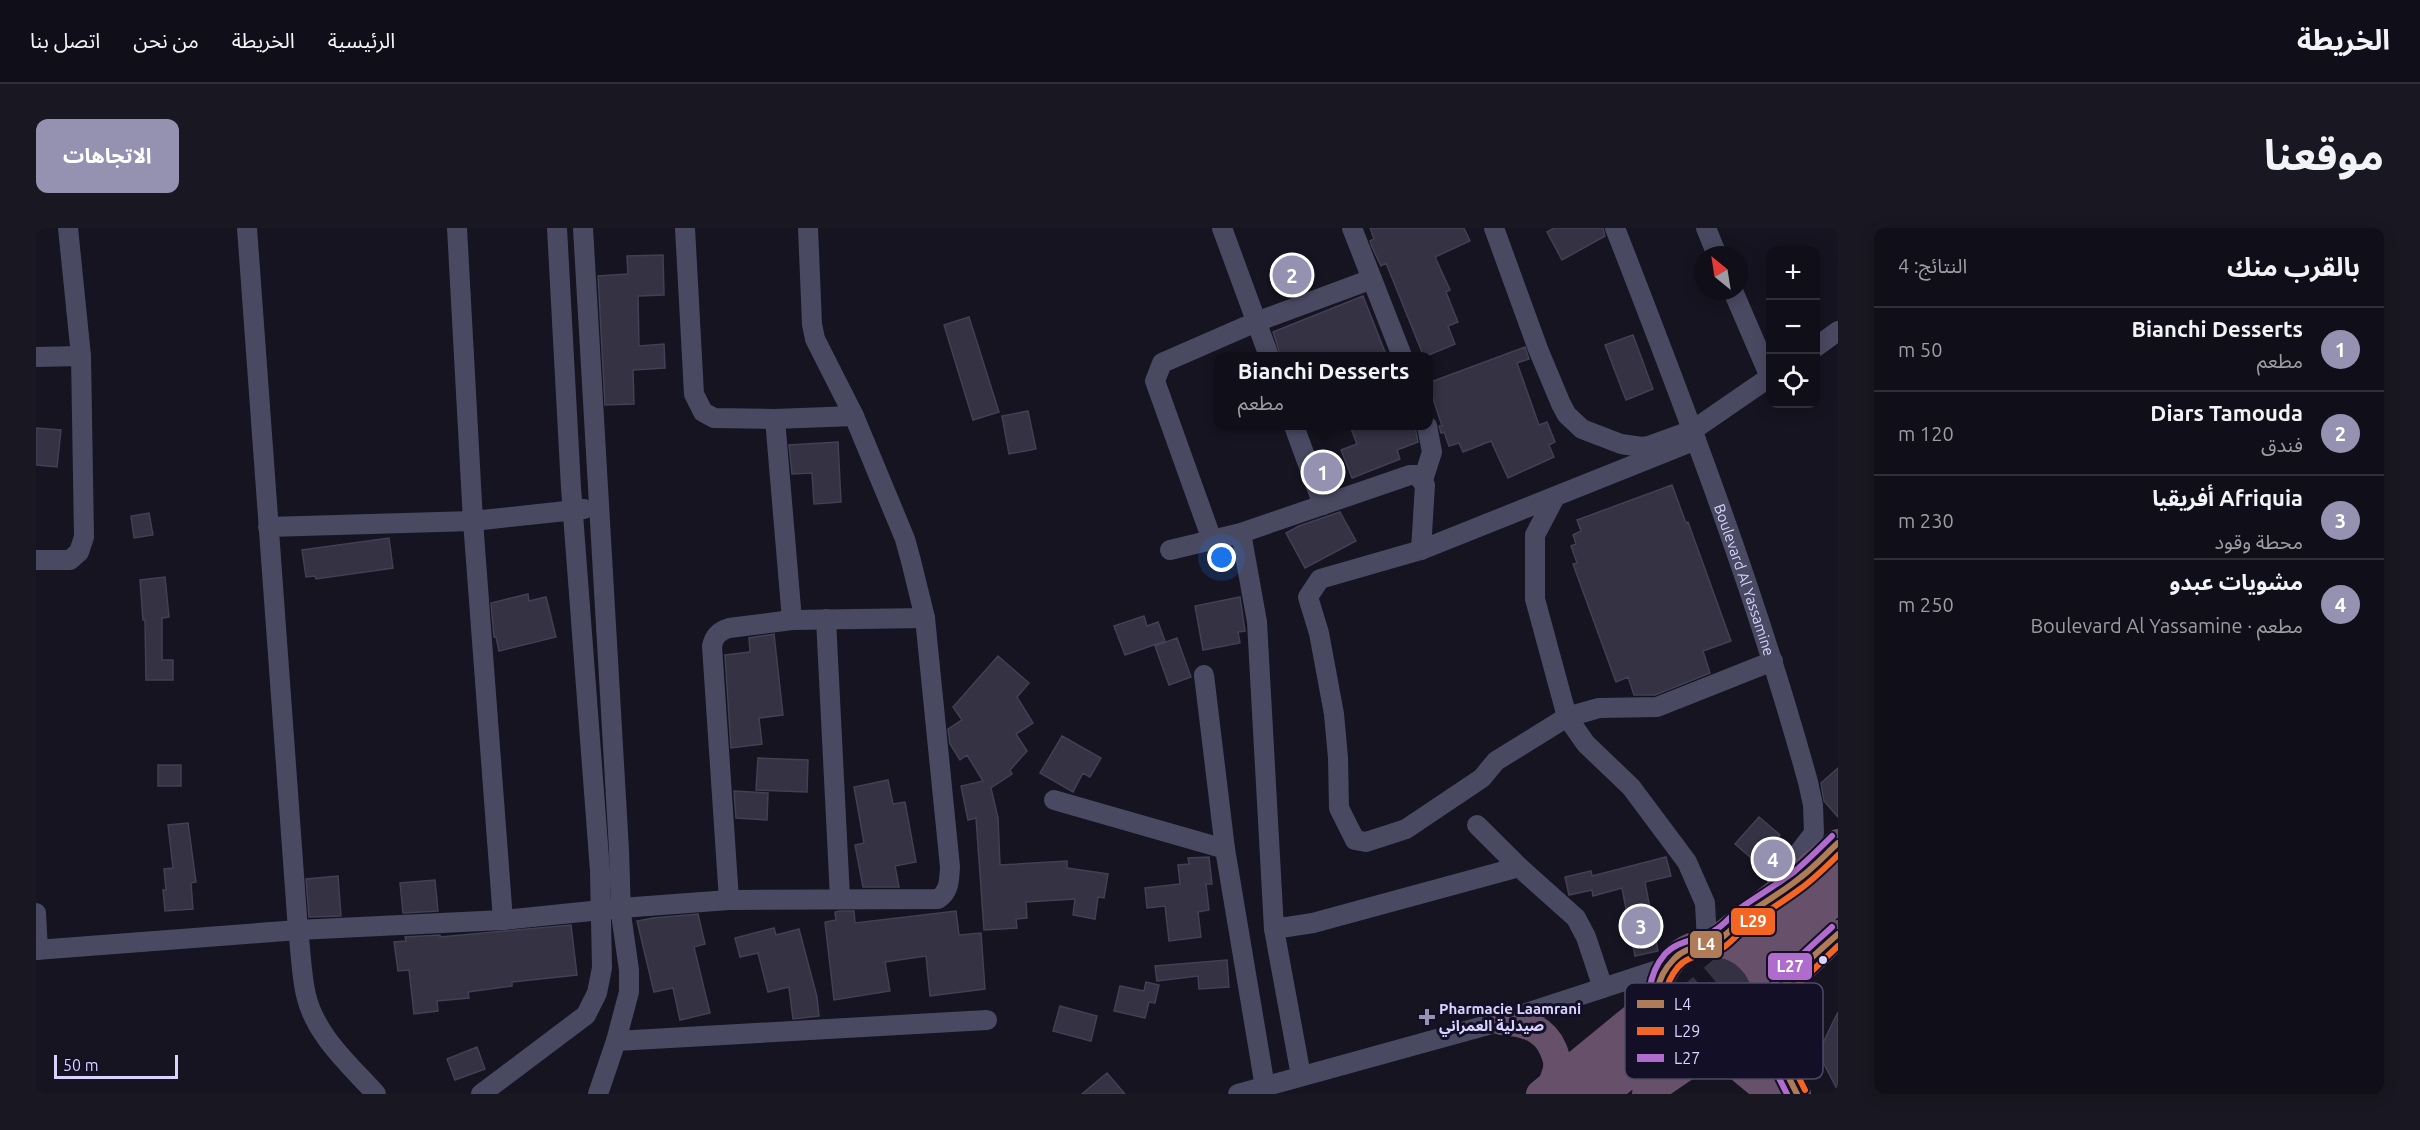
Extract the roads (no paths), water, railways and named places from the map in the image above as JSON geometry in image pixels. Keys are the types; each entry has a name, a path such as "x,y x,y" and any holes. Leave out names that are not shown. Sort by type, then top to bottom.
{"highway":[{"path":"1758,938 1801,876 1838,843"},
{"path":"1758,938 1838,869"},
{"path":"1661,982 1684,950 1711,942 1758,938 1838,899"},
{"path":"1788,983 1838,934"},
{"path":"1711,942 1724,943 1740,950 1754,961 1763,975 1765,983"},
{"path":"1502,1021 1524,1023 1534,1027 1547,1039 1558,1065 1555,1091"},
{"path":"1555,1091 1625,1025"},
{"path":"1555,1091 1625,1056"},
{"path":"1605,1094 1625,1073"},
{"path":"1646,1094 1670,1079"},
{"path":"1752,1079 1772,1094"},
{"path":"1790,1079 1797,1094"}],"street":[{"path":"36,560 70,560 83,546 81,356 68,228"},
{"path":"248,228 298,930 306,995 312,1015 331,1043 376,1094"},
{"path":"457,228 473,521 503,920"},
{"path":"481,1094 586,1015 600,980 600,871 573,510 557,228"},
{"path":"583,228 621,908 630,980 616,1041 598,1094"},
{"path":"685,228 694,383 697,401 703,412 714,418 775,419 854,416"},
{"path":"36,913 37,950 298,930 503,920 729,900 938,898 947,889 950,867 925,618 905,539 854,416 814,333 808,228"},
{"path":"1221,228 1267,352"},
{"path":"1352,228 1399,352"},
{"path":"1494,228 1538,349 1564,410 1574,423 1582,429 1609,440 1642,447 1695,435"},
{"name":"Boulevard Al Yassamine","path":"1615,228 1695,435 1757,611 1813,805 1814,833 1788,869 1758,938"},
{"path":"1706,228 1713,246"},
{"path":"1212,540 1155,381 1162,363 1256,322 1372,279"},
{"path":"1737,300 1766,368"},
{"path":"1820,344 1838,331"},
{"path":"36,357 81,356"},
{"path":"1766,380 1695,435 1555,497 1422,550 1320,579 1308,597 1319,633 1334,714 1339,808 1347,829 1355,840 1366,842 1406,829 1482,778 1496,761 1567,717 1599,708 1657,706 1773,661"},
{"path":"775,419 792,620"},
{"path":"1295,430 1323,505"},
{"path":"1422,550 1423,480 1432,452 1428,430"},
{"path":"1170,550 1241,532 1410,475 1417,475 1423,480"},
{"path":"1555,497 1535,535 1535,599 1567,717 1586,744 1630,787 1687,862 1705,903 1711,942"},
{"path":"268,527 473,521 599,508"},
{"path":"1241,532 1257,622 1274,929 1301,1076"},
{"path":"729,900 713,641 722,630 729,628 792,620 925,618"},
{"path":"826,619 840,898"},
{"path":"1204,675 1225,849 1265,1087"},
{"path":"1054,800 1225,849"},
{"path":"1477,825 1519,867 1576,918 1586,937 1603,988"},
{"path":"1274,929 1313,923 1519,867"},
{"path":"1651,983 1661,982"},
{"path":"1238,1094 1502,1021 1603,988 1625,986"},
{"path":"616,1041 987,1020"}],"tunnel":[{"path":"1708,983 1758,940"},
{"path":"1740,983 1773,956"}],"place":[{"name":"Diars Tamouda","path":"1292,275"},
{"name":"Bianchi Desserts","path":"1323,472"},
{"name":"مشويات عبدو","path":"1773,859"},
{"name":"Afriquia أفريقيا","path":"1641,926"},
{"name":"Pharmacie Laamrani صيدلية العمراني","path":"1427,1017"}]}
